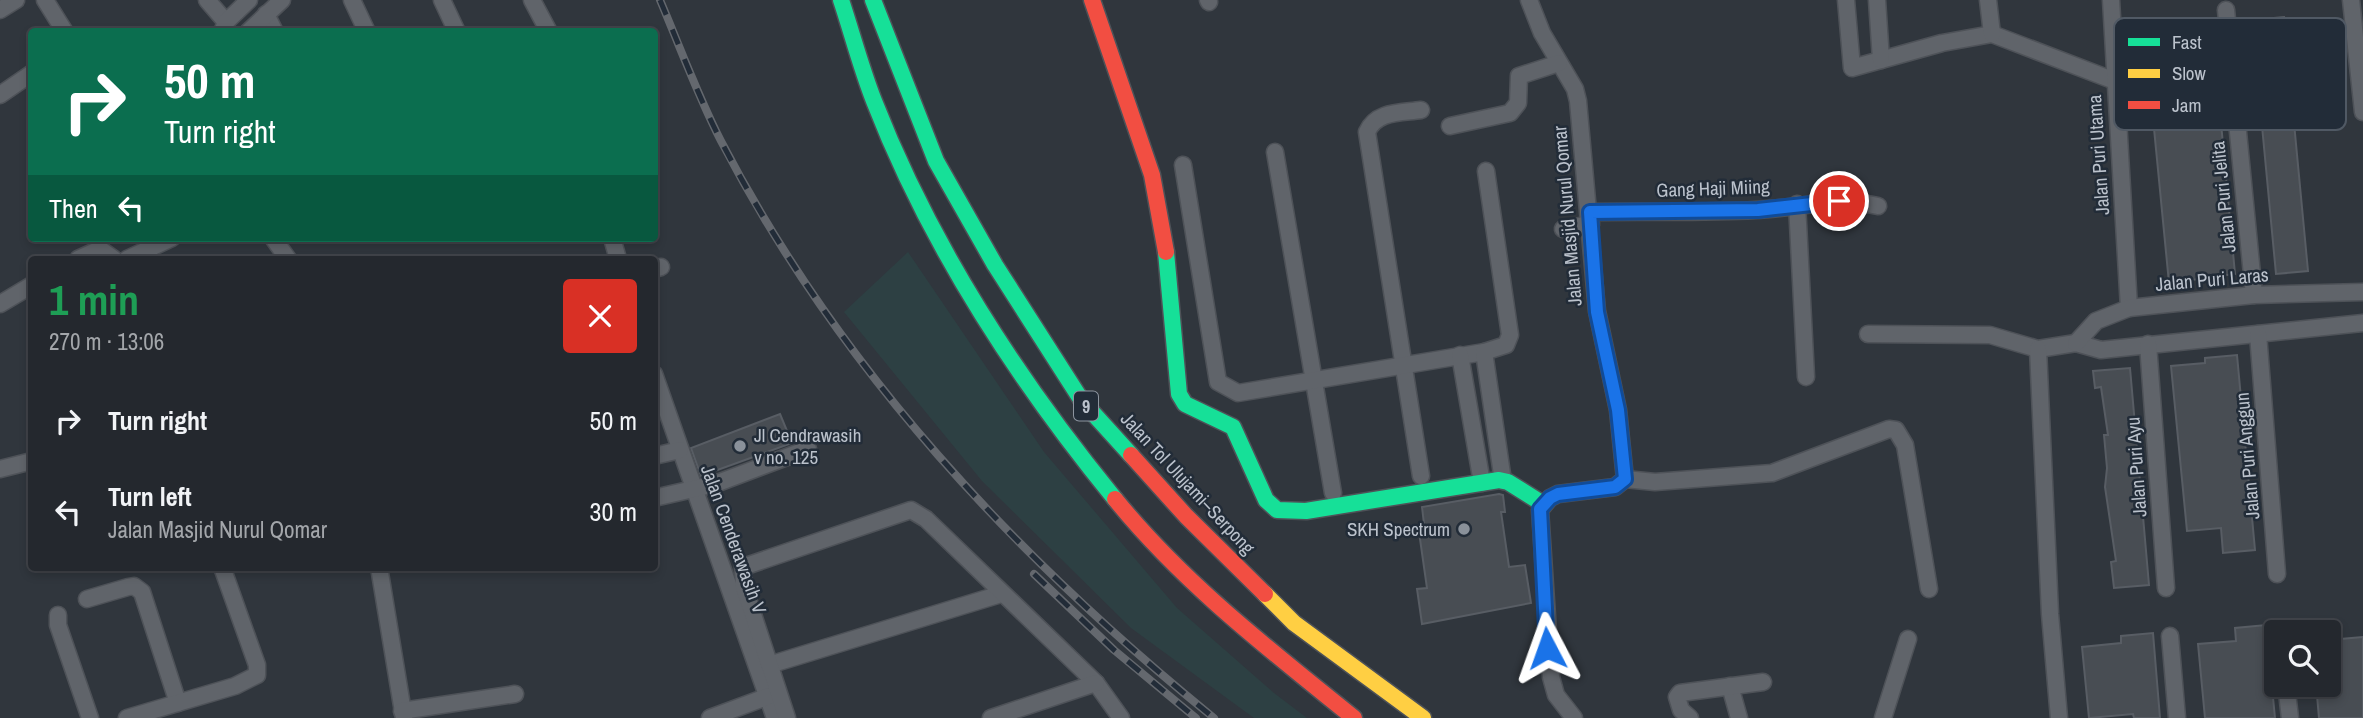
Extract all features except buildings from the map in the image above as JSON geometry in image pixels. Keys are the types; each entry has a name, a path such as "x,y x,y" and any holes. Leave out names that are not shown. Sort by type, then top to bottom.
{"main road":[{"name":"9","path":"841,0 874,101 940,241 1008,354 1072,446 1134,522 1237,623 1354,718"},
{"name":"Jalan Tol Ulujami–Serpong","path":"873,0 936,161 995,265 1082,401 1186,516 1294,623 1423,718"},
{"path":"1092,0 1152,175 1166,254 1177,384 1185,404 1233,427 1266,500 1278,510 1306,511 1482,482 1503,481 1543,504"}],"street":[{"path":"0,10 16,0"},
{"path":"44,0 62,28"},
{"path":"206,0 224,27 249,0"},
{"path":"252,28 282,0"},
{"path":"352,0 365,28"},
{"path":"442,0 455,28"},
{"path":"532,0 547,28"},
{"name":"Jalan Masjid Nurul Qomar","path":"1529,0 1542,33 1578,101 1597,312 1618,410 1625,479"},
{"path":"1846,0 1852,68 1942,43 1992,34 2114,81"},
{"path":"1877,0 1881,60"},
{"path":"1988,0 1992,34"},
{"name":"Jalan Puri Utama","path":"2111,0 2114,61"},
{"path":"2351,0 2363,112"},
{"name":"Jalan Puri Jelita","path":"2226,10 2227,18"},
{"path":"266,14 273,28"},
{"path":"1450,126 1510,113 1518,103 1519,76 1559,63"},
{"path":"0,94 28,76"},
{"path":"1421,110 1379,117 1371,122 1367,132 1421,477"},
{"name":"Jalan Puri Utama","path":"2118,130 2129,308"},
{"name":"Jalan Puri Jelita","path":"2238,130 2254,295"},
{"path":"1275,152 1333,493"},
{"path":"1183,165 1218,382 1238,393 1483,352 1506,345 1510,335 1486,171"},
{"name":"Gang Haji Miing","path":"1563,229 1590,218 1758,210 1797,204 1856,201 1878,205"},
{"path":"1797,204 1806,377"},
{"path":"133,256 163,242"},
{"path":"83,256 96,249 112,256"},
{"path":"0,304 28,287"},
{"name":"Jalan Puri Laras","path":"2076,342 2096,321 2129,308 2254,295 2363,292"},
{"path":"1868,334 1990,335 2038,349 2076,342 2101,350 2363,323"},
{"name":"Jalan Puri Anggun","path":"2258,334 2277,574"},
{"name":"Jalan Puri Ayu","path":"2148,344 2166,587"},
{"path":"2038,349 2050,614 2059,718"},
{"path":"1483,352 1503,481"},
{"path":"1460,355 1482,482"},
{"name":"Jalan Cenderawasih V","path":"658,386 775,718"},
{"path":"1574,718 1556,695 1550,668 1540,522 1543,504 1558,494 1615,487 1625,479 1656,482 1772,473 1889,429 1899,432 1905,445 1929,589"},
{"path":"658,497 715,484 808,449"},
{"path":"658,455 680,450"},
{"path":"0,468 28,462"},
{"path":"787,718 741,576 743,568 911,510 926,519 1001,594 1096,682 1121,718"},
{"path":"127,718 169,709 235,686 257,675 257,665 223,571"},
{"path":"380,571 403,715 515,695"},
{"path":"87,599 134,586 142,592 169,709"},
{"path":"769,665 1001,594"},
{"path":"58,615 58,625 90,718"},
{"path":"2170,636 2177,718"},
{"path":"1883,718 1908,639"},
{"path":"992,718 1096,682"},
{"path":"1690,718 1681,710 1678,695 1763,682"},
{"path":"1730,686 1739,718"},
{"path":"710,718 768,696"},
{"path":"2288,697 2290,718"}],"shaded area":[{"path":"908,252 1044,452 1177,608 1274,693 1307,718 1254,718 1131,628 982,481 844,312"}],"railway":[{"path":"660,0 721,141 768,225 820,305 877,382 938,455 1002,525 1070,592 1214,718"},
{"path":"1034,574 1114,650 1196,718"}],"traffic: fast":[{"path":"841,0 874,101 896,155 949,259 1010,358 1115,499"},
{"path":"873,0 936,161 995,265 1082,401 1131,455"},
{"path":"1166,252 1179,394 1185,404 1233,427 1266,500 1277,510 1306,511 1499,480 1508,482 1543,504"}],"traffic: slow":[{"path":"1265,594 1294,623 1423,718"}],"traffic: jam":[{"path":"1092,0 1152,175 1166,252"},
{"path":"1131,455 1186,516 1265,594"},
{"path":"1115,499 1141,530 1198,587 1259,641 1354,718"}],"place":[{"name":"Jl Cendrawasih v no. 125","path":"740,446"},
{"name":"SKH Spectrum","path":"1464,529"}],"route":[{"path":"1547,648 1540,509 1558,494 1615,487 1625,479 1626,466 1618,410 1597,312 1590,212 1758,210 1839,201"}]}
